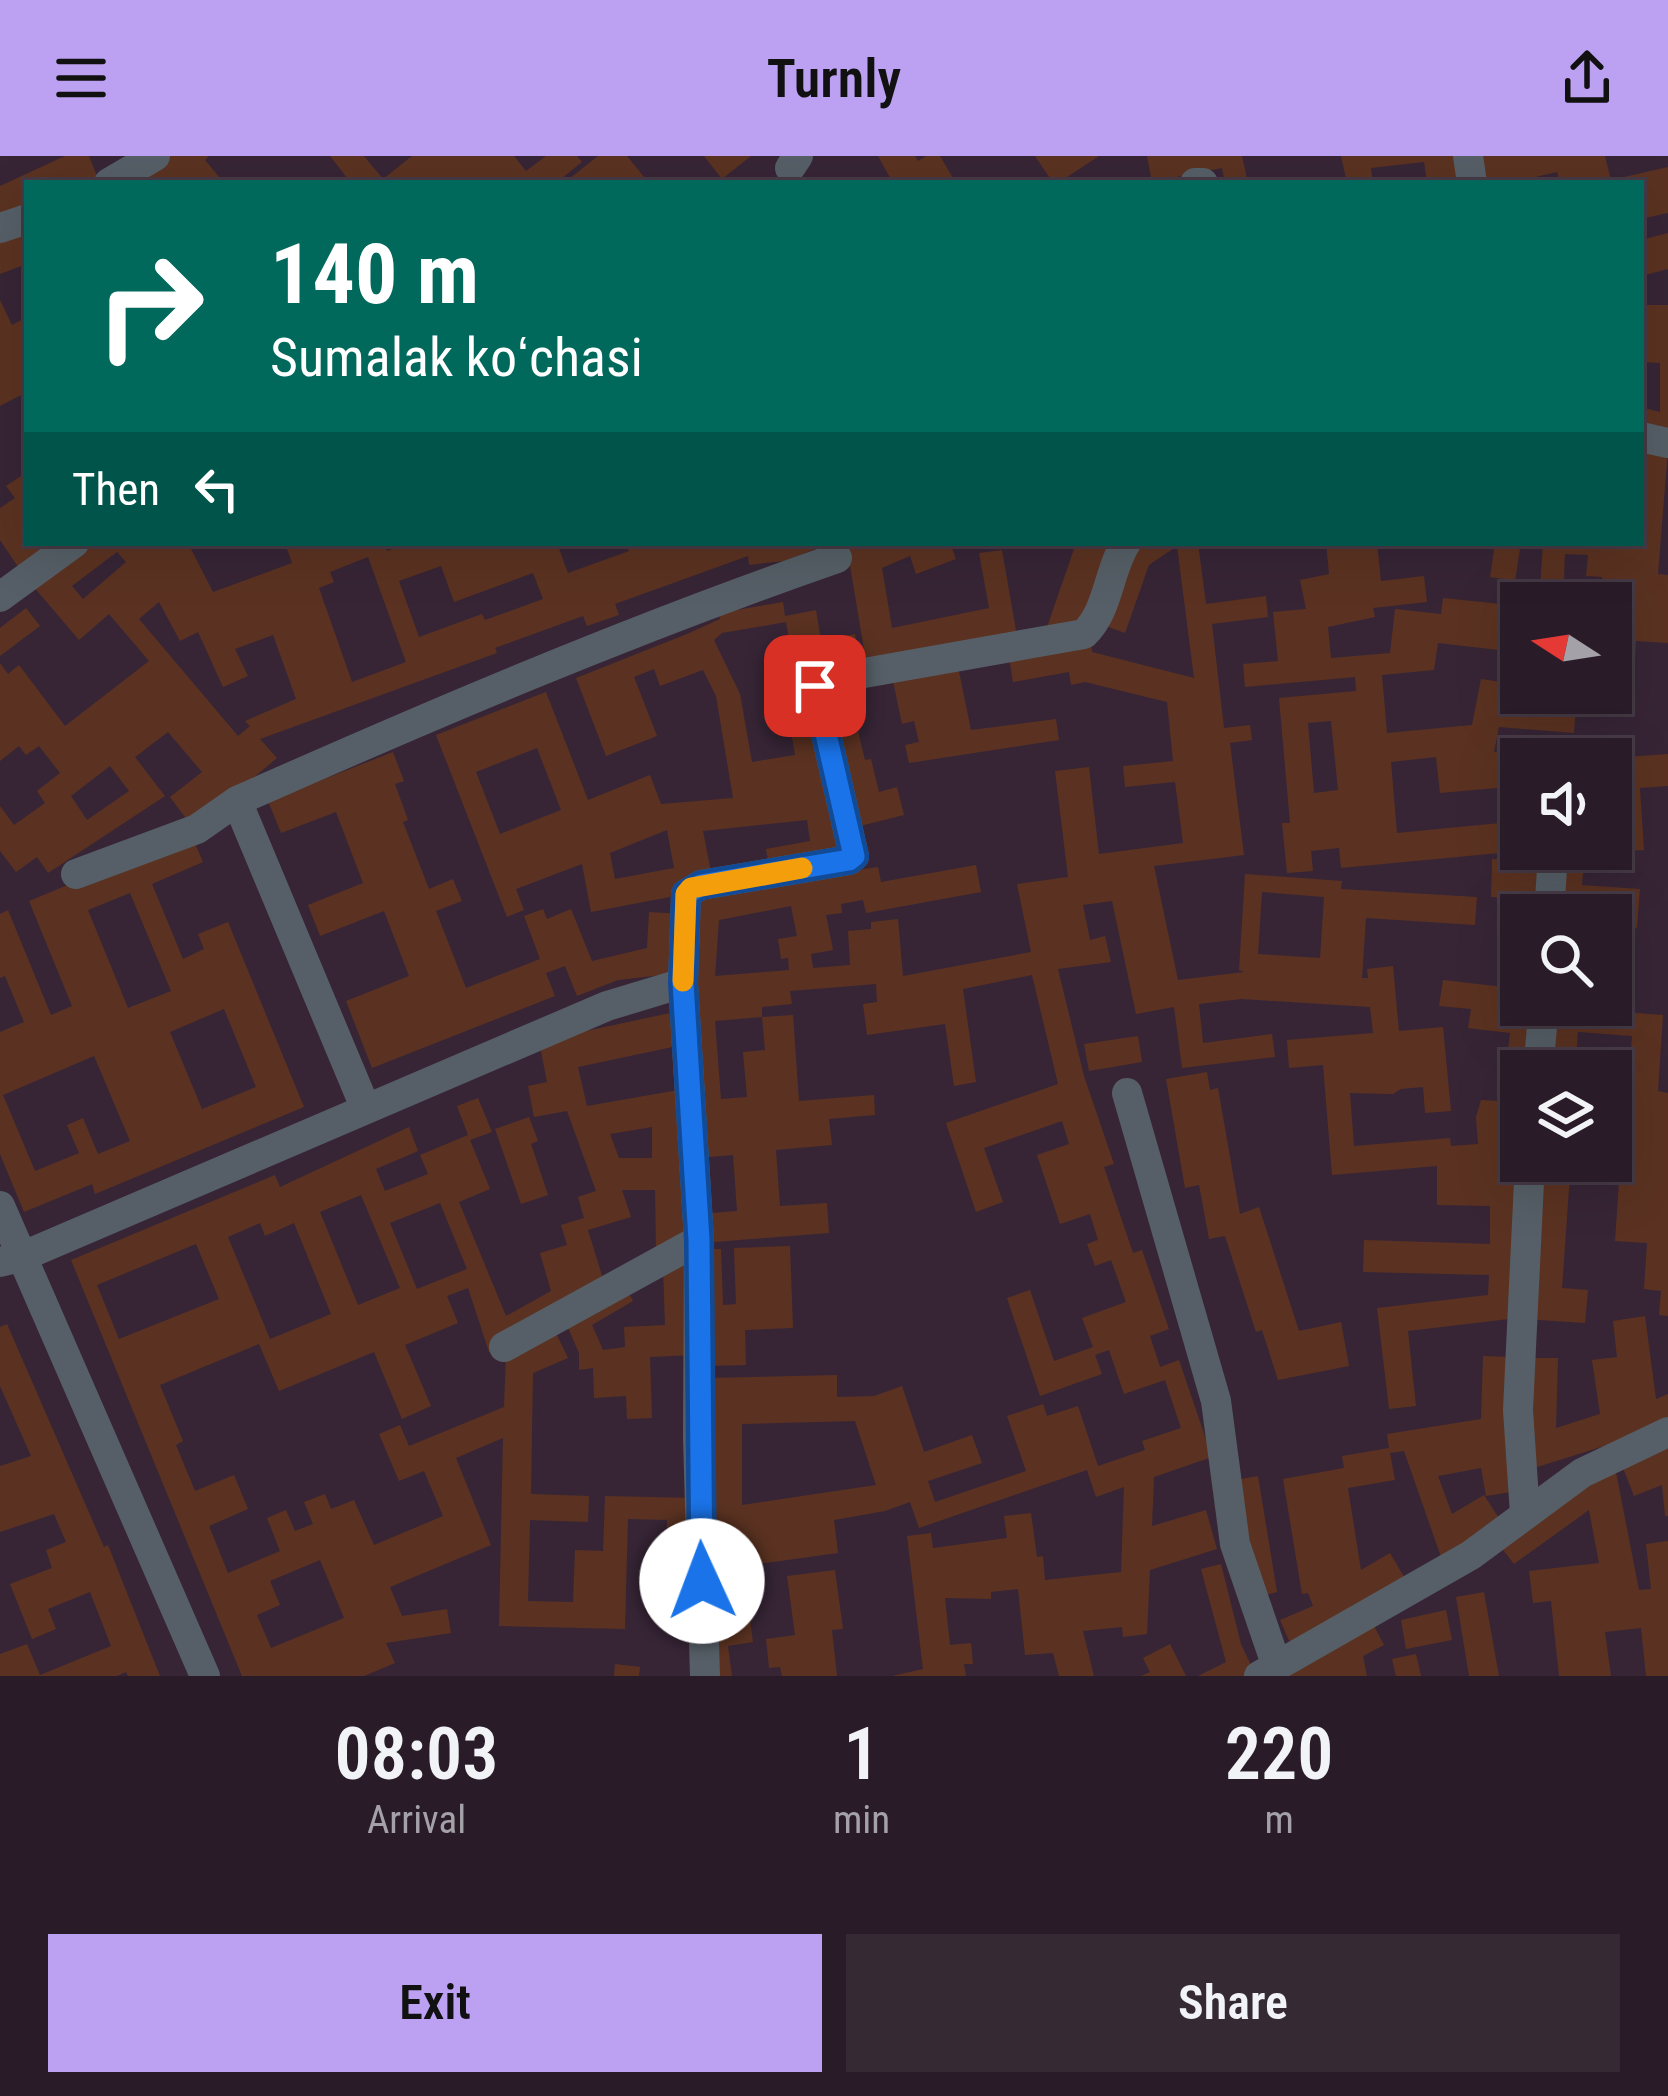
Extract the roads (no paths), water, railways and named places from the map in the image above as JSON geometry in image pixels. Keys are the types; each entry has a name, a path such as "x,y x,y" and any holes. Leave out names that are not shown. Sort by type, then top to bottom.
{"street":[{"path":"114,180 155,156"},
{"path":"0,597 70,546"},
{"path":"705,1676 698,1438 699,1240 683,983 686,894 691,888 854,856 815,686 819,681 1084,634 1098,616 1113,565 1124,546"},
{"path":"76,874 197,829 238,801 513,679 837,558"},
{"path":"238,801 365,1107"},
{"path":"10,1259 607,1006 683,983"},
{"path":"1127,1093 1216,1401 1235,1544 1268,1670 1440,1574 1582,1473 1668,1432"},
{"path":"1525,1514 1518,1410 1530,1182"},
{"path":"0,1206 10,1259 205,1676"},
{"path":"504,1347 699,1240"}]}
